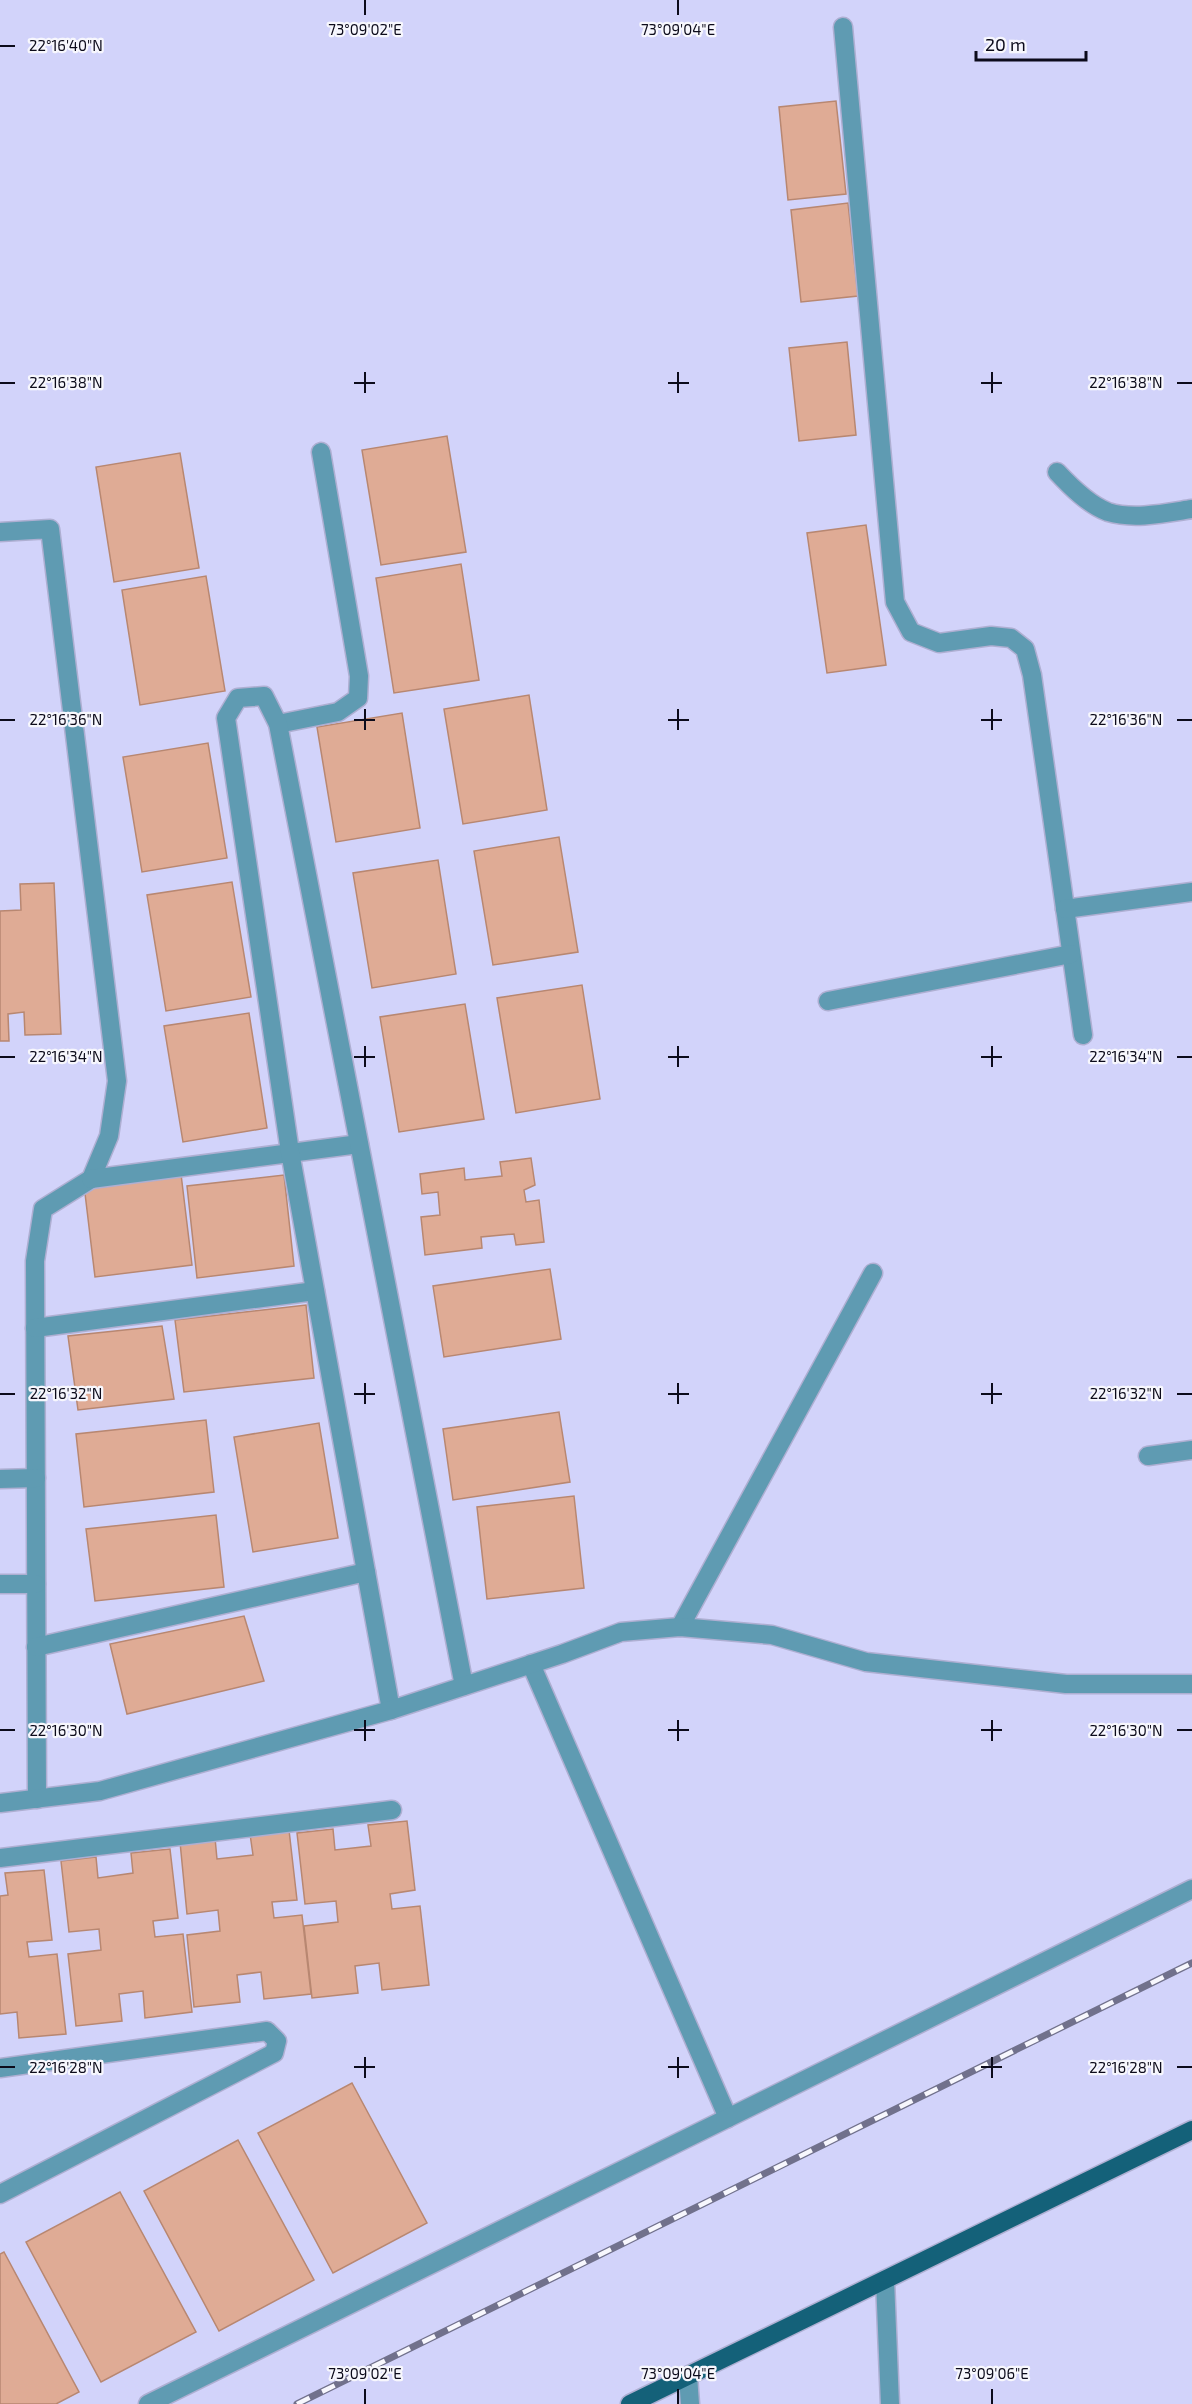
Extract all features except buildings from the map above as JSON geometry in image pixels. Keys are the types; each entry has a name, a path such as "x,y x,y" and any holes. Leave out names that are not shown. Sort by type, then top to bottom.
{"main road":[{"path":"630,2404 1192,2130"}],"street":[{"path":"843,27 895,602 911,632 930,639 939,642 991,636 1011,638 1025,649 1032,675 1083,1035"},
{"path":"278,724 338,712 358,698 359,676 321,452"},
{"path":"1057,472 1077,492 1108,512 1150,516 1192,509"},
{"path":"0,532 50,528 117,1081 109,1136 91,1179"},
{"path":"391,1710 290,1152 226,718 238,698 264,696 278,724 464,1686"},
{"path":"1065,909 1192,892"},
{"path":"828,1001 1071,954"},
{"path":"37,1799 35,1261 43,1209 91,1179 359,1144"},
{"path":"680,1627 873,1273"},
{"path":"35,1328 315,1291"},
{"path":"1148,1456 1192,1450"},
{"path":"0,1479 36,1478"},
{"path":"36,1647 366,1572"},
{"path":"0,1584 36,1584"},
{"path":"0,1803 100,1791 391,1710 621,1632 680,1627 772,1635 866,1662 1066,1684 1192,1684"},
{"path":"531,1664 728,2118"},
{"path":"0,1858 392,1810"},
{"path":"148,2404 1192,1889"},
{"path":"0,2068 267,2031 277,2042 274,2053 0,2194"},
{"path":"885,2280 890,2404"},
{"path":"688,2376 690,2404"}],"railway":[{"path":"297,2404 1192,1963"}]}
